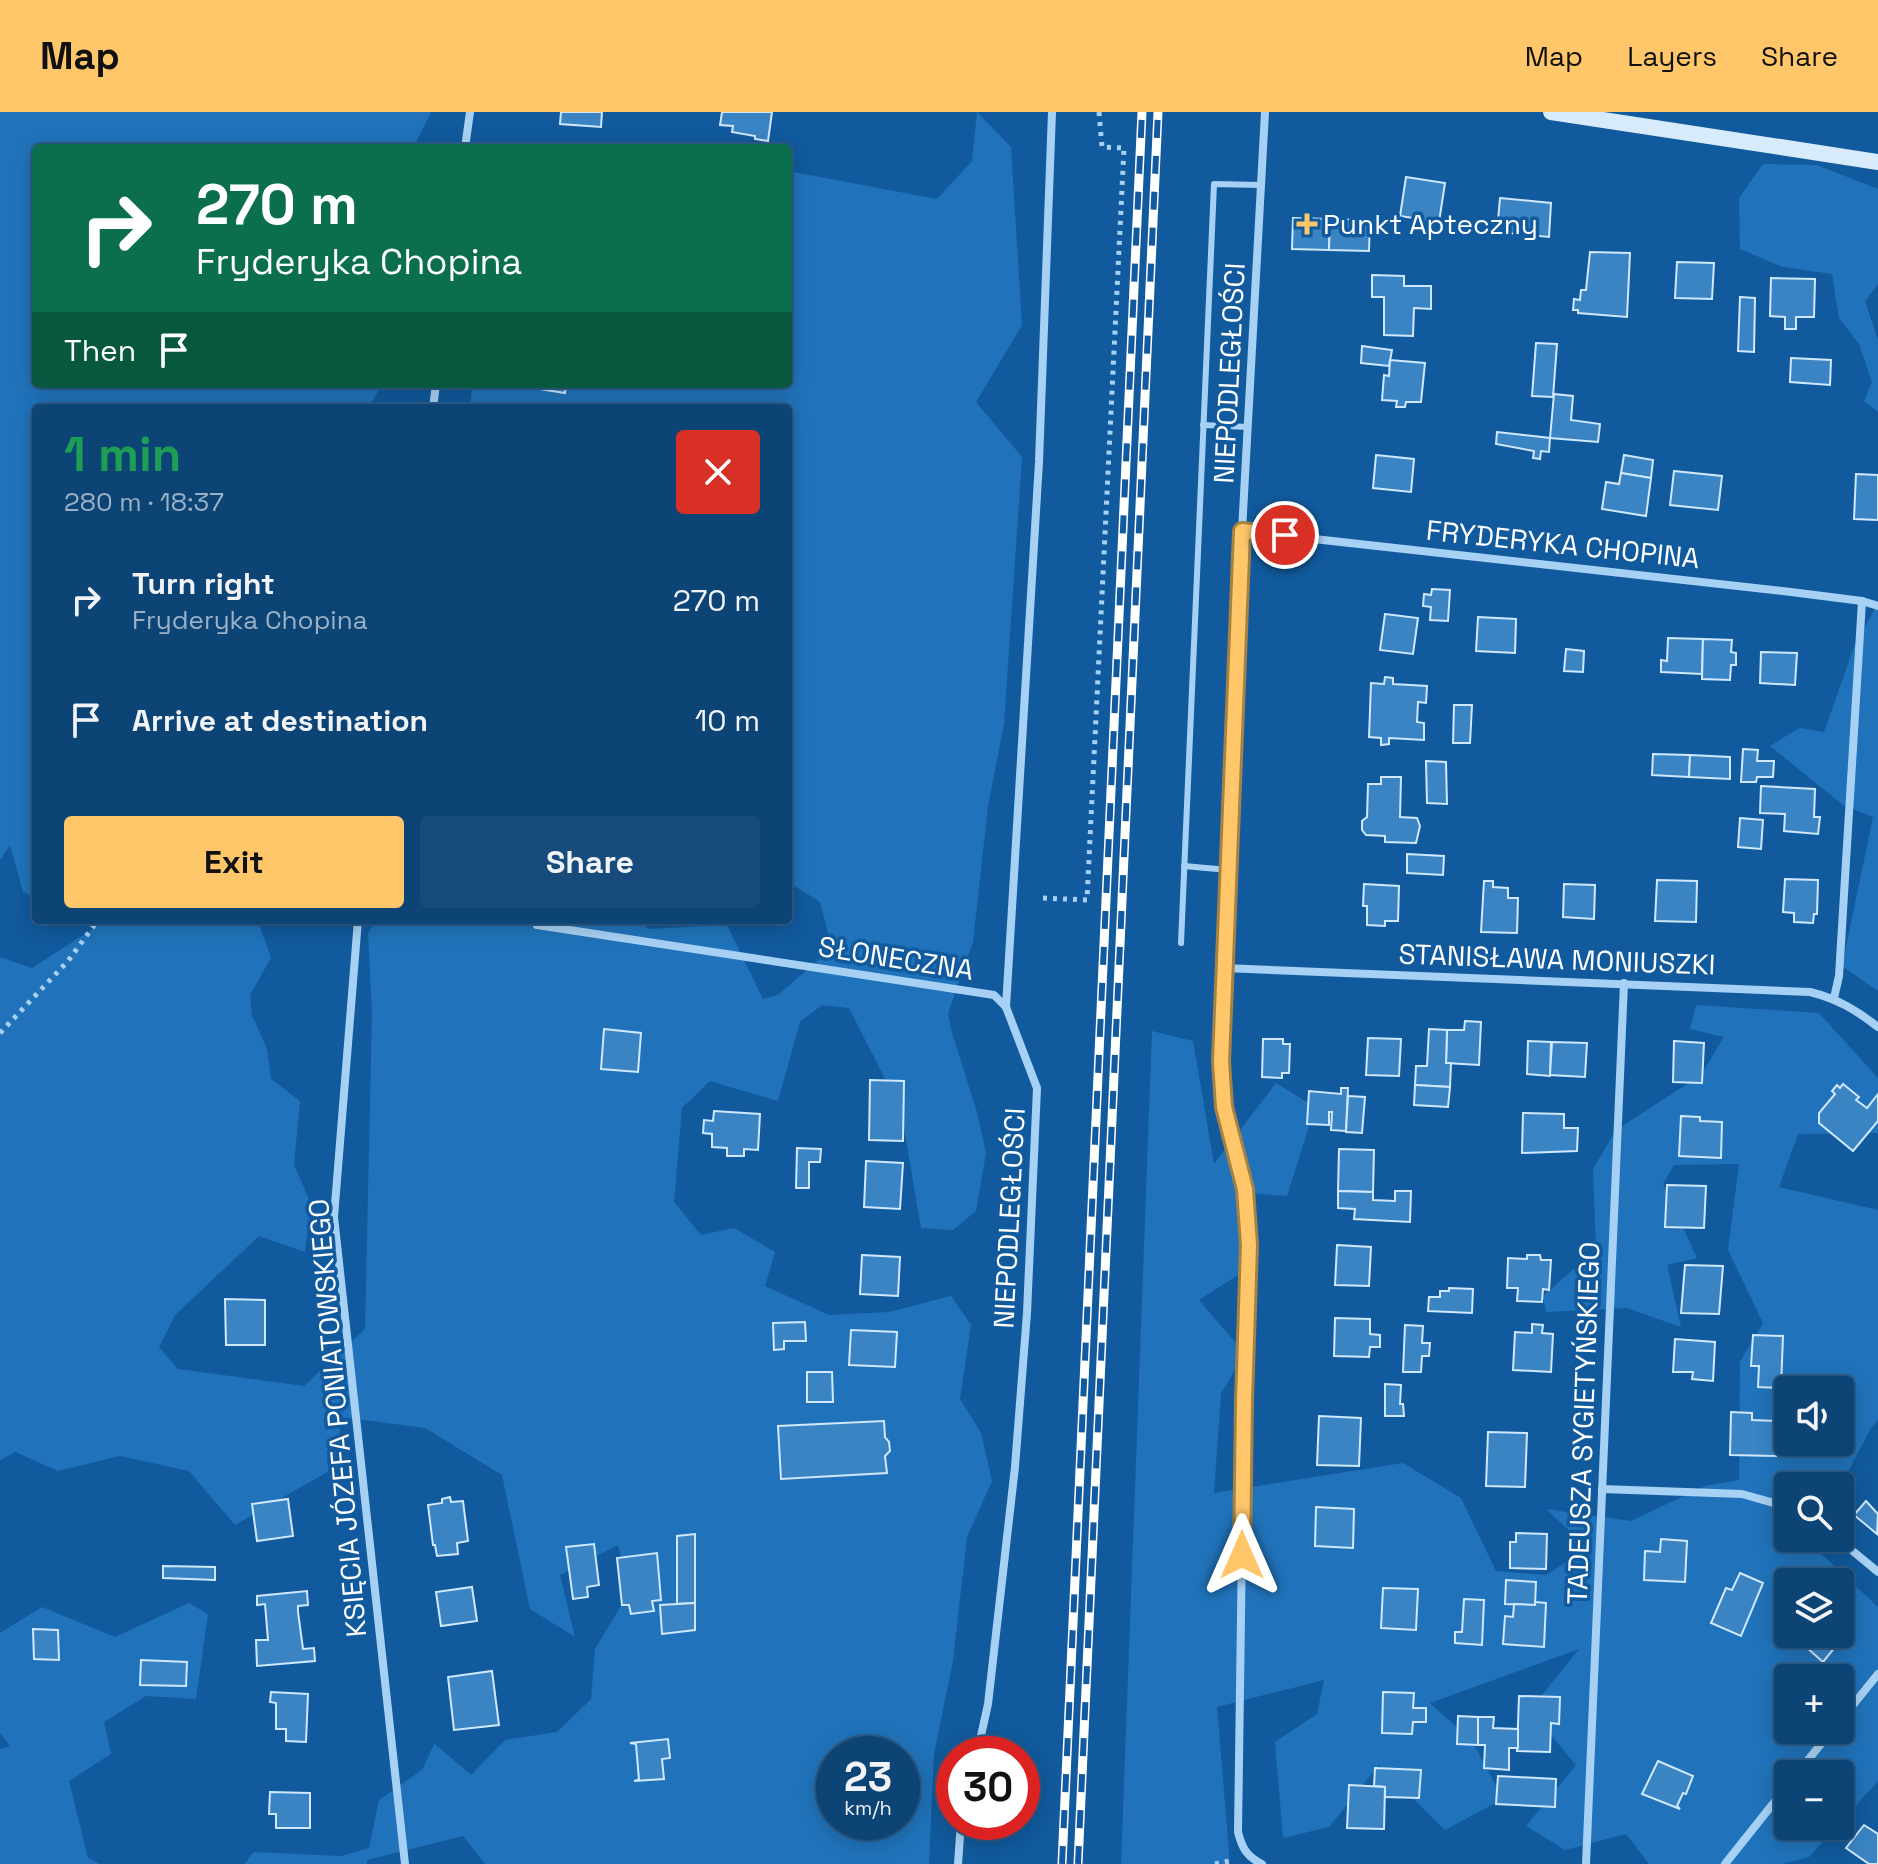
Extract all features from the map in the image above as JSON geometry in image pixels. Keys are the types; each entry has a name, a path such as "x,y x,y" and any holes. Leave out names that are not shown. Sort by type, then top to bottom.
{"street":[{"path":"466,144 470,112"},
{"name":"NIEPODLEGŁOŚCI","path":"981,1736 988,1704 1015,1467 1027,1313 1037,1088 1006,1007 1039,462 1052,112"},
{"name":"NIEPODLEGŁOŚCI","path":"1262,1864 1250,1857 1242,1847 1238,1832 1249,1245 1245,1189 1221,1089 1242,531 1265,112"},
{"path":"1551,112 1878,162"},
{"name":"FRYDERYKA CHOPINA","path":"1242,531 1862,601 1878,606"},
{"path":"1834,998 1839,976 1862,601"},
{"name":"KSIĘCIA JÓZEFA PONIATOWSKIEGO","path":"358,924 334,1217 405,1864"},
{"name":"SŁONECZNA","path":"537,925 994,995 1006,1007"},
{"name":"STANISŁAWA MONIUSZKI","path":"1224,968 1810,992 1834,998 1857,1010 1878,1027"},
{"name":"TADEUSZA SYGIETYŃSKIEGO","path":"1586,1864 1624,983"},
{"path":"1602,1489 1742,1494 1774,1503"},
{"path":"1854,1552 1878,1572"},
{"path":"1854,1704 1878,1674"},
{"path":"1808,1760 1821,1744"},
{"path":"1725,1864 1774,1803"},
{"path":"958,1864 960,1840"}],"lane":[{"path":"1181,943 1214,184 1261,185"},
{"path":"1203,425 1248,427"},
{"path":"1184,866 1228,870"}],"path":[{"path":"1043,898 1087,900 1124,148 1102,147 1099,112"},
{"path":"0,1033 68,961 95,924"}],"shaded area":[{"path":"0,112 431,112 415,144 32,144 32,388 380,388 370,404 32,404 32,895 23,892 10,845 0,860"},
{"path":"977,112 1011,147 1022,325 976,402 1022,457 1004,724 988,806 973,942 948,1013 986,1153 976,1211 953,1230 921,1228 901,1110 849,1008 822,1005 800,1022 778,1101 710,1081 682,1108 674,1202 701,1235 734,1228 775,1252 765,1286 829,1315 889,1312 951,1296 971,1325 960,1399 981,1433 992,1481 967,1537 953,1661 936,1736 929,1864 485,1864 463,1836 367,1860 367,1864 245,1864 253,1852 341,1856 369,1848 379,1800 422,1770 434,1744 431,1741 471,1775 505,1740 557,1732 591,1699 595,1649 630,1591 618,1545 560,1575 575,1637 530,1609 502,1475 425,1428 341,1417 336,1467 235,1525 189,1471 120,1456 58,1471 15,1452 0,1460 0,957 32,968 101,924 259,924 271,958 250,995 252,1015 267,1049 271,1079 300,1101 294,1165 311,1204 305,1252 259,1236 175,1315 159,1347 178,1369 304,1386 365,1329 372,1014 368,933 374,924 645,924 647,929 727,925 763,999 778,995 832,948 820,902 792,884 792,404 470,404 472,388 792,388 792,172 937,199 972,161"},
{"path":"1763,164 1817,165 1878,189 1878,284 1865,301 1878,340 1878,412 1864,401 1872,382 1859,344 1839,318 1832,274 1783,267 1740,249 1739,198"},
{"path":"1878,603 1878,991 1842,966 1873,817 1843,805 1770,746 1799,728 1824,732 1854,647"},
{"path":"1696,1005 1819,1013 1878,1078 1878,1133 1798,1134 1779,1187 1878,1210 1878,1420 1848,1472 1774,1472 1774,1552 1820,1552 1837,1568 1774,1568 1774,1648 1854,1648 1854,1584 1878,1607 1878,1781 1854,1808 1854,1760 1774,1760 1774,1840 1824,1840 1809,1857 1782,1864 1649,1864 1626,1834 1565,1850 1526,1826 1576,1765 1530,1710 1579,1649 1430,1703 1472,1741 1503,1799 1445,1830 1379,1765 1329,1827 1283,1838 1275,1742 1317,1714 1324,1680 1217,1707 1230,1864 1121,1864 1152,1031 1193,1041 1214,1164 1276,1083 1315,1107 1287,1196 1237,1192 1241,1273 1199,1300 1245,1354 1221,1393 1214,1493 1403,1463 1461,1498 1496,1571 1546,1575 1588,1548 1546,1509 1631,1521 1705,1486 1739,1480 1740,1362 1763,1323 1728,1250 1739,1164 1674,1165 1663,1184 1697,1258 1667,1265 1681,1327 1627,1308 1546,1312 1543,1296 1596,1250 1593,1169 1616,1130 1701,1075 1724,1037 1690,1029"},
{"path":"189,1603 208,1614 196,1699 146,1696 104,1722 111,1754 69,1781 88,1858 100,1864 0,1864 0,1749 10,1746 0,1733 0,1633 42,1607 115,1637"}],"building":[{"path":"561,112 602,112 601,127 560,124"},
{"path":"722,112 772,112 768,141 732,132 733,126 720,125"},
{"path":"1406,177 1445,183 1439,222 1400,216"},
{"path":"1500,198 1551,203 1549,237 1497,232"},
{"path":"1293,218 1330,219 1329,250 1292,249"},
{"path":"1330,219 1370,220 1369,251 1329,250"},
{"path":"1590,252 1630,253 1627,317 1573,310 1574,299 1580,300 1581,290 1586,290"},
{"path":"1677,262 1714,263 1712,299 1675,298"},
{"path":"1372,275 1404,276 1404,286 1431,286 1431,309 1414,308 1413,336 1384,335 1384,297 1372,297"},
{"path":"1771,278 1815,279 1814,317 1796,317 1796,329 1785,329 1785,317 1770,316"},
{"path":"1740,297 1755,298 1754,352 1738,351"},
{"path":"1536,343 1557,344 1553,397 1532,396"},
{"path":"1362,346 1392,350 1389,366 1361,363"},
{"path":"1791,358 1831,360 1830,385 1790,382"},
{"path":"1390,360 1425,363 1421,402 1406,402 1405,407 1396,407 1397,401 1382,400 1384,375 1389,376"},
{"path":"533,388 566,388 565,393"},
{"path":"1554,394 1573,396 1571,420 1600,424 1598,442 1550,438"},
{"path":"1497,432 1550,438 1549,452 1541,451 1540,459 1533,458 1534,451 1496,444"},
{"path":"1376,455 1414,459 1411,492 1373,488"},
{"path":"1624,455 1653,460 1651,478 1621,473"},
{"path":"1674,471 1722,476 1718,510 1670,505"},
{"path":"1621,473 1651,478 1646,516 1602,509 1606,482 1619,484"},
{"path":"1856,474 1878,475 1878,520 1854,519"},
{"path":"1432,589 1450,590 1448,621 1430,620 1431,607 1423,606 1424,594 1431,595"},
{"path":"1385,614 1418,618 1413,654 1380,650"},
{"path":"1478,617 1516,619 1515,653 1476,651"},
{"path":"1668,638 1703,639 1702,674 1661,672 1661,660 1667,661"},
{"path":"1703,639 1732,640 1731,652 1736,653 1736,665 1731,665 1730,680 1702,679"},
{"path":"1566,649 1584,651 1583,672 1564,671"},
{"path":"1761,652 1797,653 1795,685 1760,683"},
{"path":"1385,677 1393,678 1393,684 1427,686 1426,703 1418,702 1417,722 1424,723 1424,740 1389,738 1389,744 1381,745 1381,738 1369,737 1371,683 1384,684"},
{"path":"1454,705 1472,705 1470,743 1453,743"},
{"path":"1743,749 1758,750 1757,761 1774,761 1773,777 1757,777 1756,782 1741,782"},
{"path":"1653,754 1690,755 1689,777 1652,775"},
{"path":"1690,755 1730,757 1730,779 1689,777"},
{"path":"1426,761 1446,762 1447,804 1427,803"},
{"path":"1381,777 1401,777 1400,817 1417,818 1420,826 1416,843 1385,842 1385,836 1366,835 1362,830 1362,821 1367,817 1368,784 1381,784"},
{"path":"1761,786 1815,789 1814,817 1820,817 1818,834 1784,831 1785,814 1760,813"},
{"path":"1740,818 1763,820 1761,849 1738,847"},
{"path":"1407,854 1444,856 1443,875 1407,873"},
{"path":"1785,879 1818,880 1817,914 1814,914 1813,923 1794,922 1794,913 1783,912"},
{"path":"1657,880 1697,881 1696,922 1655,921"},
{"path":"1484,881 1493,881 1493,887 1508,888 1508,898 1518,898 1517,933 1481,932"},
{"path":"1364,884 1399,886 1398,921 1385,921 1385,926 1367,925 1367,906 1363,906"},
{"path":"1564,884 1595,885 1594,919 1563,917"},
{"path":"1465,1021 1481,1022 1479,1065 1446,1063 1447,1030 1464,1030"},
{"path":"604,1029 641,1033 638,1072 601,1069"},
{"path":"1429,1029 1447,1030 1446,1063 1451,1063 1450,1087 1415,1085 1416,1066 1427,1066"},
{"path":"1368,1038 1401,1039 1399,1076 1366,1075"},
{"path":"1263,1039 1283,1039 1283,1044 1290,1044 1289,1073 1282,1073 1282,1078 1262,1077"},
{"path":"1528,1041 1551,1042 1550,1076 1527,1074"},
{"path":"1674,1041 1704,1043 1702,1083 1673,1082"},
{"path":"1552,1042 1587,1043 1585,1077 1550,1075"},
{"path":"870,1080 904,1081 903,1141 869,1140"},
{"path":"1843,1084 1867,1108 1878,1094 1878,1121 1853,1151 1819,1123 1819,1113 1835,1094 1832,1091"},
{"path":"1415,1085 1450,1087 1448,1107 1414,1105"},
{"path":"1341,1088 1348,1088 1346,1131 1331,1130 1332,1112 1329,1112 1329,1125 1307,1124 1309,1091 1341,1094"},
{"path":"1348,1096 1365,1097 1362,1133 1346,1132"},
{"path":"714,1111 760,1114 758,1150 744,1149 744,1156 727,1156 727,1148 712,1147 712,1134 703,1133 704,1120 713,1121"},
{"path":"1523,1113 1564,1114 1564,1128 1578,1128 1577,1151 1522,1153"},
{"path":"1681,1116 1722,1122 1721,1158 1679,1156"},
{"path":"797,1148 821,1149 820,1162 809,1162 809,1188 796,1188"},
{"path":"1339,1149 1374,1150 1373,1192 1338,1191"},
{"path":"866,1161 903,1163 900,1209 864,1207"},
{"path":"1667,1185 1706,1186 1704,1228 1665,1227"},
{"path":"1338,1191 1373,1192 1373,1200 1395,1201 1395,1191 1411,1191 1410,1222 1354,1219 1355,1209 1338,1208"},
{"path":"1337,1245 1371,1247 1369,1286 1335,1285"},
{"path":"862,1255 900,1257 898,1296 860,1294"},
{"path":"1527,1255 1540,1255 1541,1260 1551,1260 1549,1290 1543,1289 1542,1302 1517,1301 1518,1288 1507,1288 1508,1258 1527,1259"},
{"path":"1685,1265 1723,1266 1719,1314 1681,1313"},
{"path":"1449,1288 1473,1289 1472,1313 1428,1311 1429,1297 1440,1297 1440,1291 1449,1291"},
{"path":"225,1299 265,1300 265,1345 226,1345"},
{"path":"1335,1318 1370,1319 1370,1334 1380,1335 1380,1347 1370,1347 1369,1357 1334,1356"},
{"path":"805,1322 806,1341 784,1341 784,1349 774,1350 773,1323"},
{"path":"1532,1324 1543,1325 1542,1333 1553,1334 1551,1372 1513,1370 1515,1332 1532,1333"},
{"path":"1405,1325 1423,1326 1422,1343 1430,1343 1429,1356 1422,1356 1421,1372 1403,1372"},
{"path":"851,1330 897,1332 895,1367 849,1365"},
{"path":"1753,1335 1783,1336 1781,1376 1774,1376 1774,1388 1758,1387 1759,1366 1751,1366"},
{"path":"1675,1339 1715,1342 1713,1381 1692,1379 1693,1372 1673,1372"},
{"path":"807,1372 832,1372 833,1402 807,1402"},
{"path":"1385,1384 1401,1385 1400,1404 1403,1404 1404,1416 1385,1416"},
{"path":"1731,1412 1752,1413 1752,1420 1774,1421 1774,1456 1730,1455"},
{"path":"1319,1416 1361,1418 1359,1466 1317,1465"},
{"path":"884,1421 890,1451 885,1456 887,1473 781,1479 778,1426"},
{"path":"1488,1432 1527,1433 1525,1487 1486,1486"},
{"path":"450,1497 451,1502 463,1501 468,1541 457,1543 458,1554 437,1556 428,1505 442,1503 442,1499"},
{"path":"288,1499 293,1536 257,1541 252,1504"},
{"path":"1866,1501 1878,1514 1877,1534 1854,1515"},
{"path":"1316,1507 1354,1509 1353,1548 1315,1546"},
{"path":"1516,1533 1547,1534 1546,1569 1510,1568 1510,1542 1516,1542"},
{"path":"695,1534 695,1603 677,1604 677,1536"},
{"path":"1661,1539 1687,1541 1685,1582 1644,1580 1645,1551 1660,1552"},
{"path":"594,1544 599,1585 587,1587 588,1597 573,1599 566,1547"},
{"path":"657,1553 661,1600 652,1601 654,1611 631,1614 629,1605 622,1605 617,1558"},
{"path":"163,1566 215,1567 215,1580 163,1578"},
{"path":"1740,1573 1763,1583 1741,1636 1711,1623 1726,1588 1732,1590"},
{"path":"1506,1580 1536,1582 1535,1605 1505,1604"},
{"path":"472,1587 477,1621 441,1626 436,1592"},
{"path":"1383,1588 1418,1589 1416,1630 1381,1628"},
{"path":"307,1591 308,1605 298,1606 298,1612 303,1649 314,1648 315,1661 257,1666 256,1640 268,1640 265,1604 257,1605 257,1596"},
{"path":"1464,1599 1484,1600 1482,1645 1455,1643 1455,1632 1462,1632"},
{"path":"1535,1602 1546,1603 1544,1647 1503,1644 1505,1616 1513,1617 1514,1604 1535,1605"},
{"path":"695,1603 695,1630 662,1634 660,1605"},
{"path":"33,1629 58,1630 59,1660 34,1659"},
{"path":"1807,1648 1834,1648 1823,1662"},
{"path":"141,1660 187,1662 186,1686 140,1685"},
{"path":"492,1671 499,1725 454,1730 448,1677"},
{"path":"271,1692 308,1694 306,1742 286,1741 286,1729 276,1729 276,1703 270,1702"},
{"path":"1383,1692 1414,1693 1413,1708 1426,1708 1426,1722 1413,1722 1412,1734 1382,1733"},
{"path":"1519,1696 1560,1697 1559,1724 1551,1723 1550,1752 1517,1751"},
{"path":"1458,1716 1478,1717 1478,1745 1457,1744"},
{"path":"1478,1717 1494,1717 1493,1728 1518,1729 1518,1748 1509,1748 1509,1770 1484,1768 1485,1745 1478,1745"},
{"path":"668,1739 670,1758 662,1759 664,1779 634,1781 639,1780 636,1744 630,1743"},
{"path":"1658,1761 1693,1776 1677,1806 1680,1809 1642,1794"},
{"path":"1375,1768 1421,1770 1419,1798 1385,1797 1385,1787 1374,1786"},
{"path":"1498,1776 1556,1779 1555,1807 1496,1804"},
{"path":"1349,1785 1385,1787 1384,1829 1347,1828"},
{"path":"270,1792 310,1793 310,1828 276,1828 276,1814 269,1814"},
{"path":"1864,1825 1878,1834 1878,1864 1869,1864 1846,1848"}],"railway":[{"path":"1062,1864 1142,112"},
{"path":"1078,1864 1158,112"}],"place":[{"name":"Punkt Apteczny","path":"1307,224"}],"route":[{"path":"1242,1555 1249,1245 1241,1166 1221,1089 1242,531 1285,535"}]}
